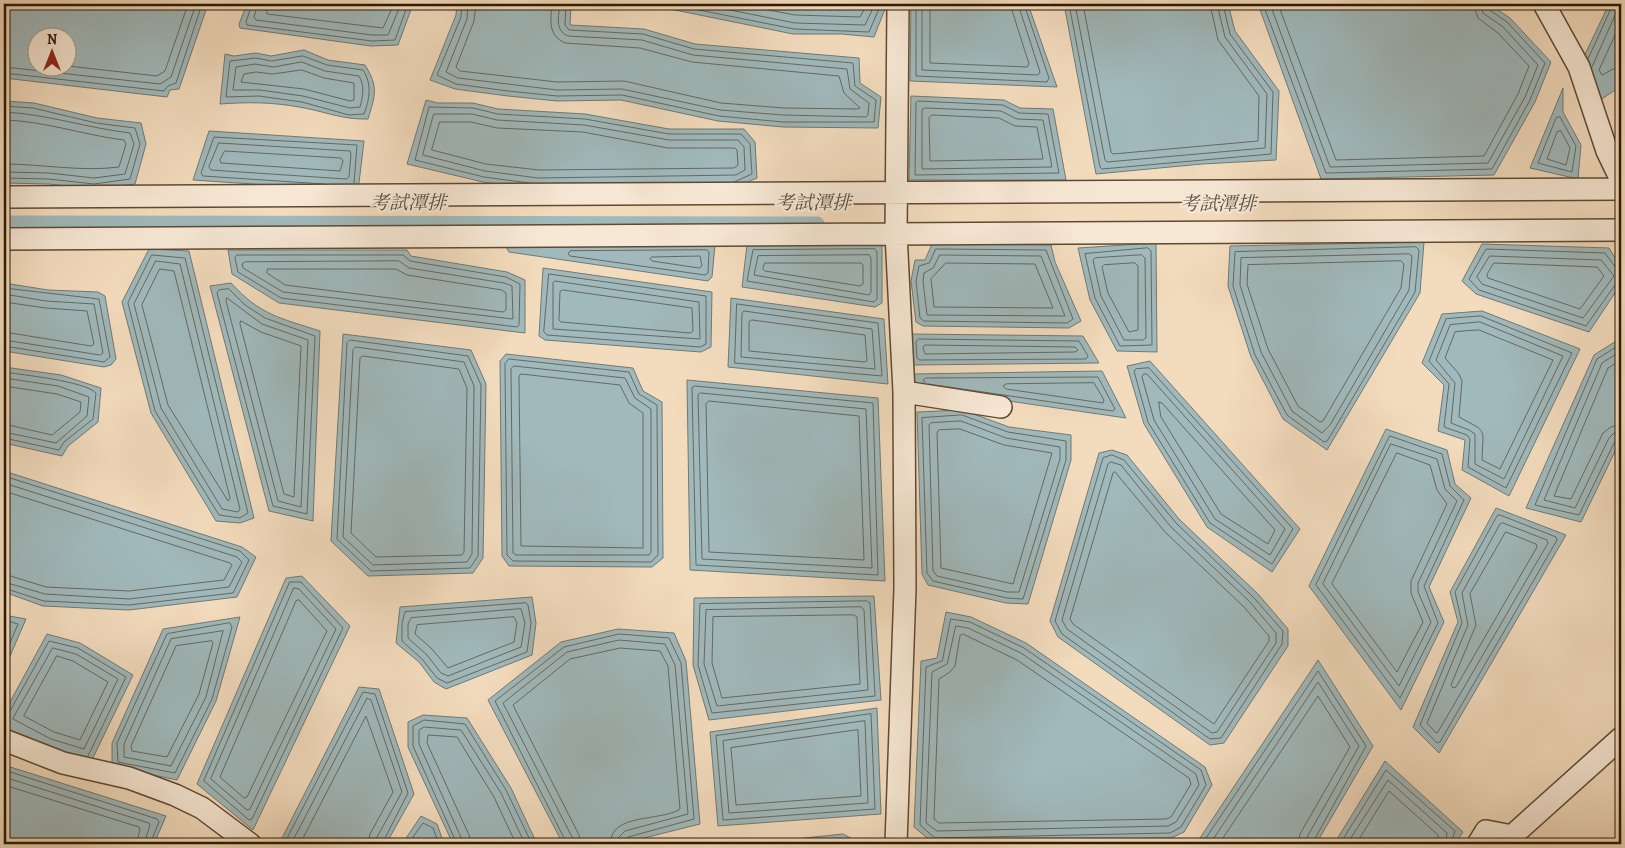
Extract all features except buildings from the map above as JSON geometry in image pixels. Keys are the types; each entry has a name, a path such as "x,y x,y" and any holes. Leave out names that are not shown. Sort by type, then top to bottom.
{"lane":[{"path":"896,844 906,588 904,392 896,231 898,4"},
{"path":"1544,4 1579,67 1607,151 1621,180"},
{"path":"4,198 1621,189"},
{"path":"4,239 896,231 1621,230"},
{"path":"904,392 1001,407"},
{"path":"1478,844 1486,831 1512,836 1621,738"},
{"path":"4,740 63,763 129,778 175,795 202,808 250,844"}],"water":[{"path":"4,4 208,4 179,89 170,90 167,97 4,78"},
{"path":"247,4 413,4 398,45 371,46 240,28 239,24"},
{"path":"457,4 571,4 570,25 644,29 695,44 859,58 860,83 881,97 878,128 783,127 718,121 621,100 557,101 455,89 430,80 456,15"},
{"path":"626,4 887,4 874,37 842,34 793,34 670,9"},
{"path":"911,4 1028,4 1057,87 910,81"},
{"path":"1064,4 1228,4 1235,31 1279,91 1276,160 1202,164 1096,174"},
{"path":"1258,4 1489,4 1510,18 1551,62 1535,102 1494,175 1321,179"},
{"path":"1609,4 1621,4 1621,86 1587,109 1579,67"},
{"path":"304,50 328,60 365,65 374,86 368,119 350,118 279,104 220,104 225,54 234,56 256,53 271,56"},
{"path":"1563,88 1563,112 1581,145 1578,179 1530,168"},
{"path":"911,96 1004,100 1020,108 1053,109 1066,180 909,180"},
{"path":"426,100 438,103 473,103 498,109 585,114 669,129 744,129 755,142 757,178 738,186 537,189 483,182 407,164"},
{"path":"4,101 34,103 97,118 141,123 146,144 135,184 94,189 49,184 4,183"},
{"path":"209,131 364,141 358,191 193,180"},
{"path":"1424,242 1420,293 1327,450 1283,419 1251,357 1228,286 1230,246"},
{"path":"1156,243 1157,352 1117,351 1090,300 1078,248"},
{"path":"882,244 882,303 875,307 742,287 747,245"},
{"path":"932,244 1051,245 1055,262 1081,321 1069,328 923,326 916,322 911,281 915,260 925,260"},
{"path":"1482,244 1609,248 1621,267 1621,284 1589,332 1476,294 1462,281"},
{"path":"715,245 712,277 708,281 509,252 506,247"},
{"path":"149,249 189,251 254,518 240,523 216,521 151,413 122,302"},
{"path":"228,250 407,250 411,256 507,272 525,280 525,333 279,303 232,274"},
{"path":"543,268 712,292 711,347 701,352 545,340 539,336"},
{"path":"4,283 48,290 98,292 105,296 116,359 111,365 104,367 4,351"},
{"path":"231,283 261,309 282,319 320,331 313,521 269,511 210,286"},
{"path":"731,298 884,319 888,384 728,367"},
{"path":"1482,311 1580,349 1509,496 1462,470 1465,440 1438,431 1444,385 1422,363 1442,314"},
{"path":"343,334 471,350 486,384 483,558 473,573 368,576 331,541"},
{"path":"911,334 1083,336 1099,363 912,365"},
{"path":"1621,338 1621,439 1581,522 1526,508 1594,355"},
{"path":"506,354 633,368 643,391 662,402 663,558 652,567 509,566 502,556 500,361"},
{"path":"1150,361 1300,529 1272,572 1207,527 1144,424 1127,366"},
{"path":"4,367 61,375 101,388 98,422 68,446 62,456 4,443"},
{"path":"1102,371 1126,418 912,387 913,374"},
{"path":"687,380 878,398 885,581 690,570"},
{"path":"963,410 1009,427 1071,435 1071,460 1028,604 1006,603 928,585 922,574 917,412"},
{"path":"1386,429 1447,450 1455,484 1471,498 1429,587 1444,622 1401,710 1309,586"},
{"path":"1112,450 1127,455 1179,519 1258,594 1288,629 1288,646 1224,743 1210,745 1058,637 1050,621 1099,453"},
{"path":"4,471 242,547 256,557 237,597 129,610 43,606 4,592"},
{"path":"1496,508 1566,535 1439,753 1413,727 1458,622 1450,592"},
{"path":"302,576 350,626 253,830 197,784 286,578"},
{"path":"874,596 881,700 709,720 693,665 694,598"},
{"path":"532,597 536,623 532,655 446,689 434,682 419,662 396,643 400,607"},
{"path":"946,612 971,617 1026,643 1205,767 1212,785 1184,832 1171,838 932,842 914,827 921,661 937,658"},
{"path":"4,615 26,619 4,670"},
{"path":"240,617 216,701 177,780 112,766 112,743 163,629"},
{"path":"618,629 674,633 686,661 700,824 620,844 563,844 488,700 561,642"},
{"path":"47,634 80,643 133,675 90,764 47,750 4,728 4,713"},
{"path":"1318,660 1373,746 1316,844 1196,844"},
{"path":"359,687 379,689 414,794 386,844 279,844"},
{"path":"877,708 881,814 718,826 710,732"},
{"path":"423,715 467,718 511,788 537,844 453,844 408,747 408,722"},
{"path":"1385,761 1463,832 1455,844 1334,844"},
{"path":"4,765 166,816 154,844 4,844"},
{"path":"421,816 437,824 444,844 402,844"},
{"path":"843,834 862,844 747,844"}],"waterway":[{"name":"考試潭排","path":"4,223 817,224"}]}
